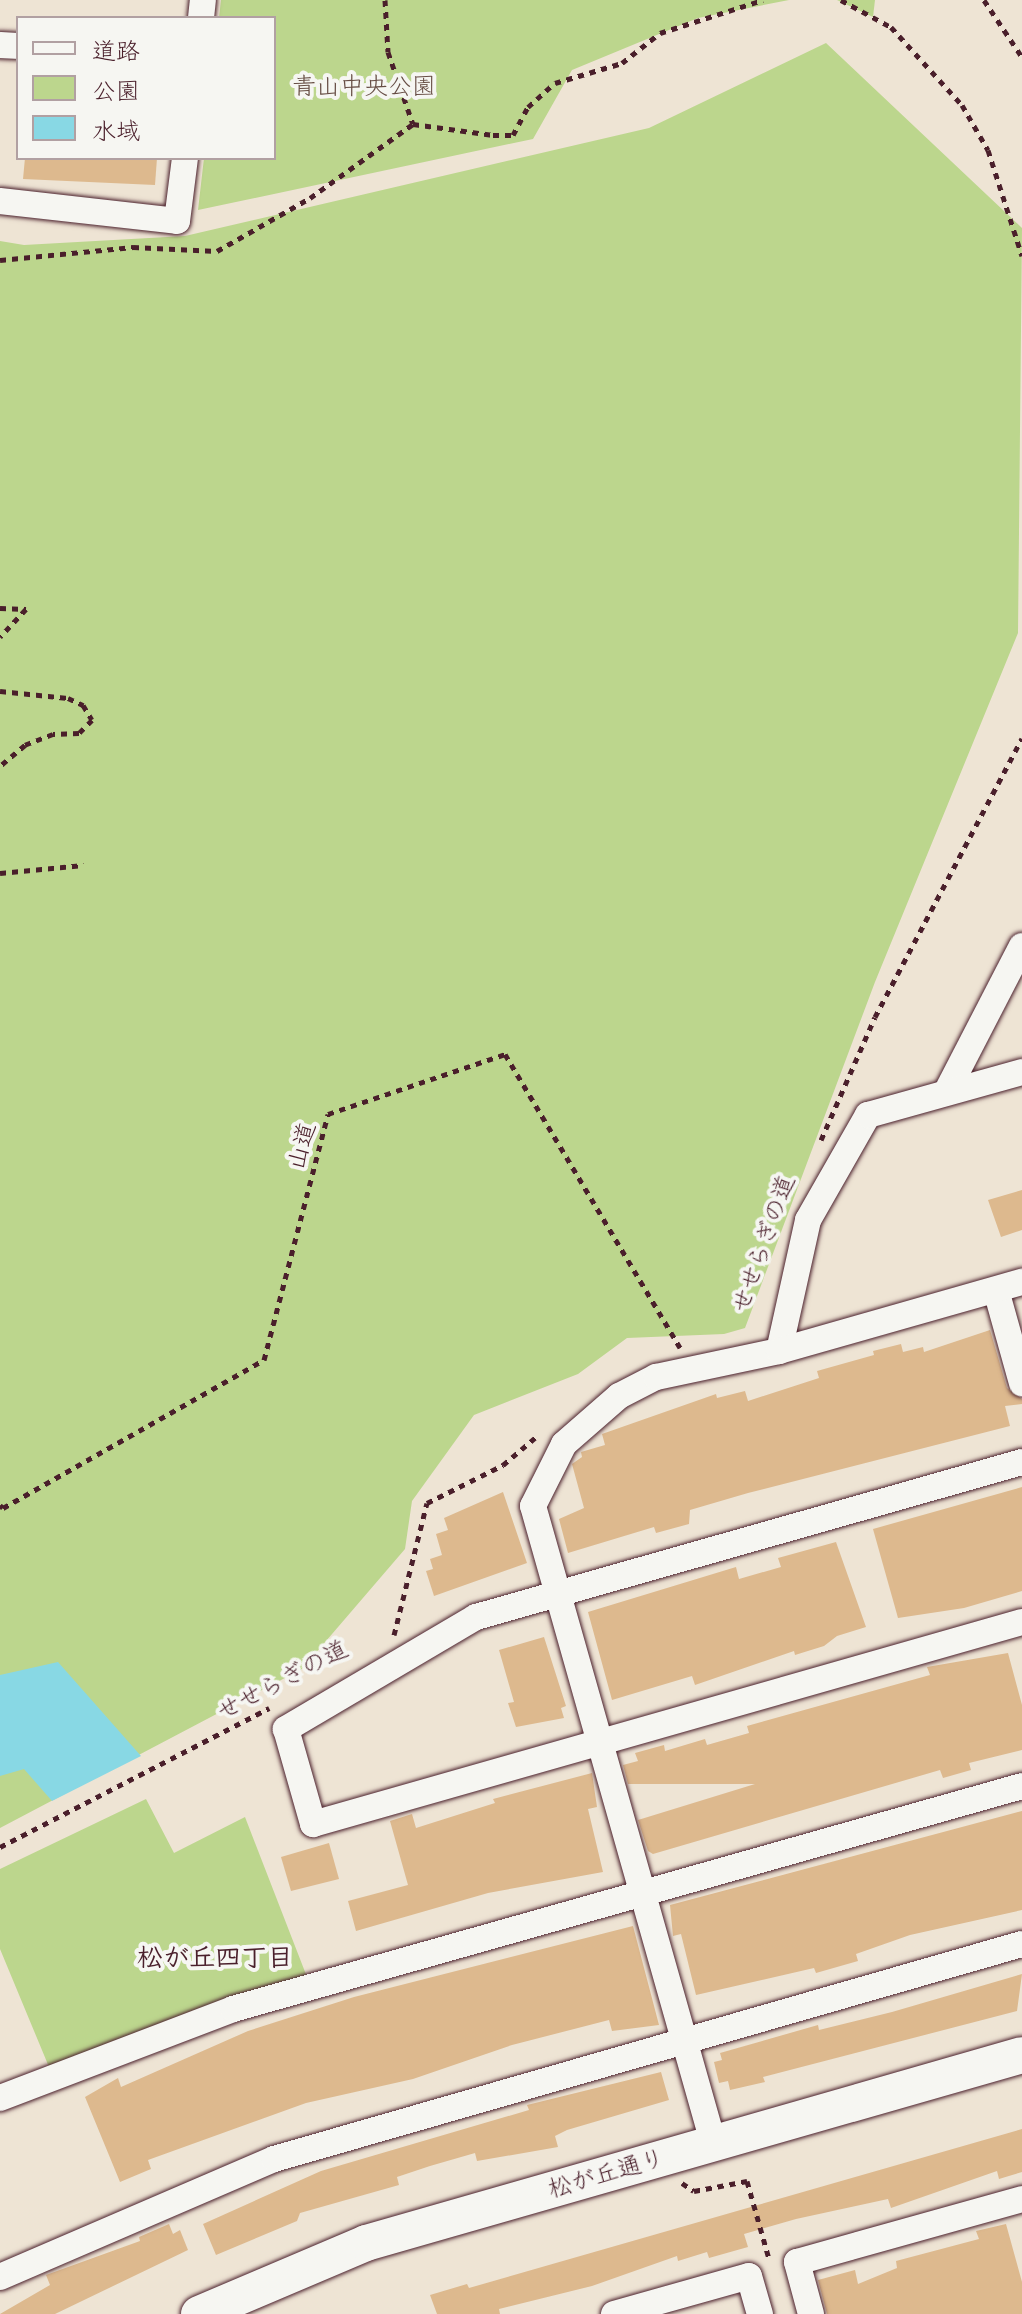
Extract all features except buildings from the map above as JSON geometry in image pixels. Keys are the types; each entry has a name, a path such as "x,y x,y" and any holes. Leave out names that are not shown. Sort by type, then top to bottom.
{"street":[{"path":"0,201 177,221 185,160"},
{"path":"947,1091 1020,957"},
{"path":"779,1351 808,1220 868,1115 1022,1072"},
{"path":"713,2142 533,1506 564,1444 619,1396 656,1377 779,1351 1022,1282"},
{"path":"996,1290 1022,1383"},
{"path":"1022,1462 476,1617 286,1729 313,1824 1022,1622"},
{"path":"0,2098 233,2009 641,1891 1022,1786"},
{"path":"0,2277 274,2159 1022,1944"},
{"name":"松が丘通り","path":"221,2310 366,2243 1022,2055"},
{"path":"811,2314 797,2262 1022,2199"},
{"path":"614,2314 749,2276 760,2314"}],"path":[{"path":"385,0 388,52 413,124"},
{"path":"0,260 133,247 217,251 310,198 413,124 513,135 528,107 555,83 622,63 660,33 763,0"},
{"path":"841,0 891,27 962,105 988,150 1022,256"},
{"path":"984,0 1022,57"},
{"path":"0,608 26,609 0,637"},
{"path":"0,691 68,698 83,705 92,720 79,733 53,734 25,745 0,766"},
{"path":"818,1147 875,1017 1022,738"},
{"path":"0,873 84,865"},
{"name":"山道","path":"0,1505 3,1508 264,1360 328,1114 505,1054 680,1349"},
{"path":"668,1352 696,1346"},
{"path":"392,1642 427,1503 503,1465 545,1429"},
{"name":"せせらぎの道","path":"0,1847 279,1703"},
{"path":"649,2160 694,2191 747,2181 772,2269"}],"green space":[{"name":"青山中央公園","path":"221,0 789,0 698,18 572,70 533,139 198,210 204,160 276,160 276,16 219,16"},
{"path":"837,0 875,0 873,17"},
{"path":"826,43 1022,228 1018,633 875,982 745,1328 724,1334 627,1338 578,1374 474,1415 412,1501 405,1549 302,1669 0,1828 0,241 24,245 185,236 649,128"},
{"path":"146,1799 174,1853 245,1817 307,1977 49,2067 0,1949 0,1869"}],"water":[{"path":"58,1662 141,1756 52,1801 24,1769 0,1776 0,1675"}],"district":[{"name":"松が丘四丁目","path":"215,1957"}]}
